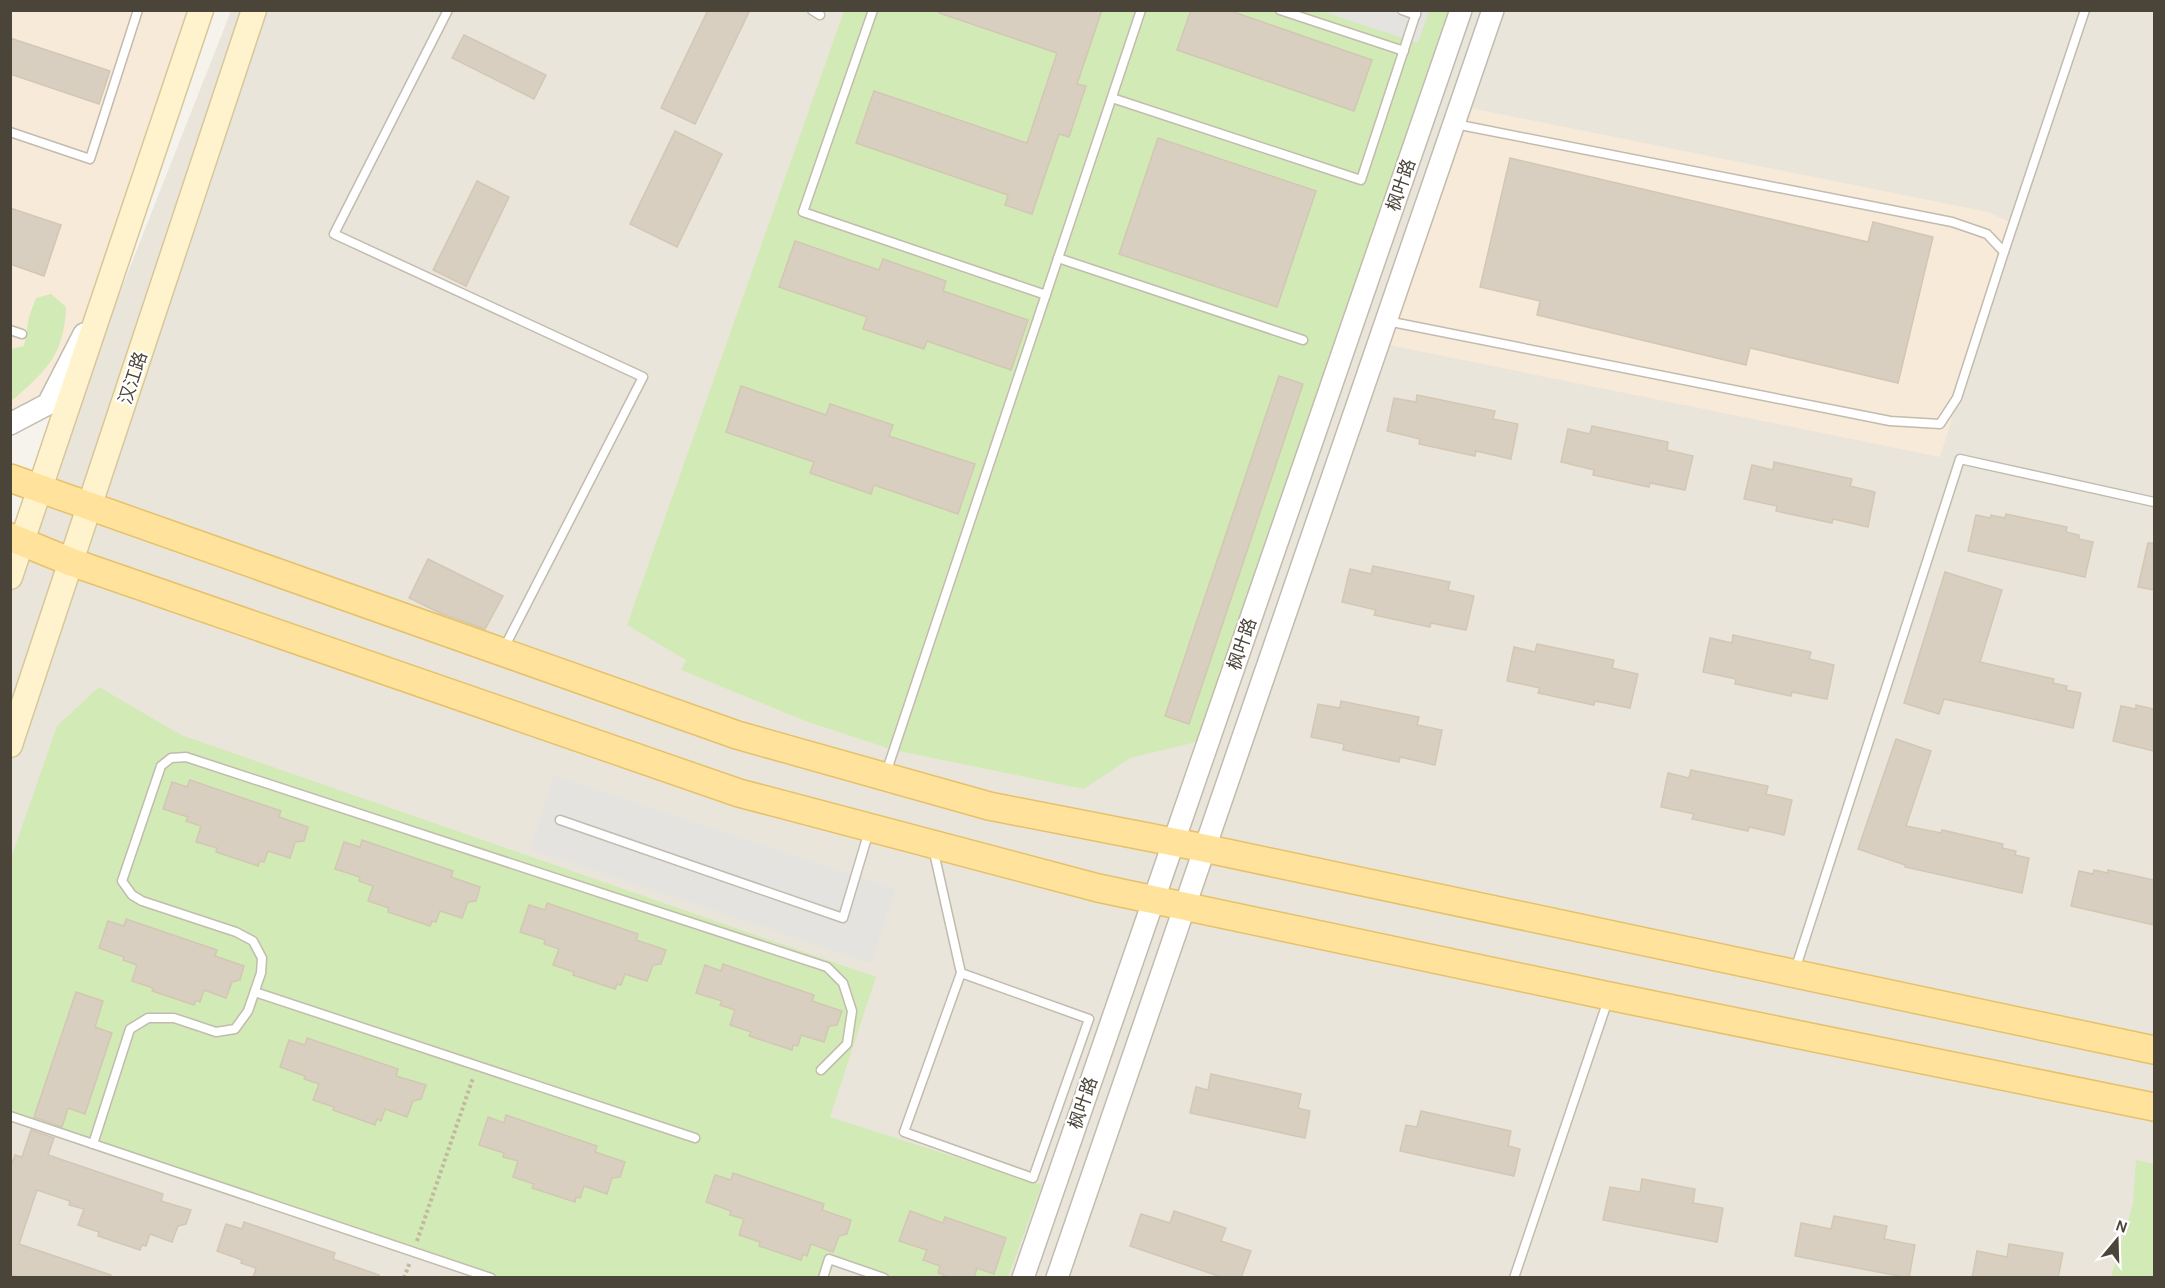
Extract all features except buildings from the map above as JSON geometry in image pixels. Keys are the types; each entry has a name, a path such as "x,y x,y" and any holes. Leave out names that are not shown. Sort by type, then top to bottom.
{"main road":[{"path":"10,577 16,539 40,488 201,10"},
{"name":"汉江路","path":"10,744 254,10"},
{"path":"10,478 737,735 989,806 1173,842 2151,1049"},
{"path":"16,539 71,562 740,793 870,828 1098,888 1609,996 2122,1100 2154,1109"}],"street":[{"name":"枫叶路","path":"1023,1278 1461,10"},
{"name":"枫叶路","path":"1057,1278 1492,10"},
{"path":"10,424 48,404 109,282"}],"lane":[{"path":"10,132 90,159 138,10"},
{"path":"448,10 334,234 642,377 502,652"},
{"path":"873,10 803,212 1046,295"},
{"path":"885,777 1141,10"},
{"path":"1280,10 1404,51"},
{"path":"1112,98 1361,180 1417,13 1402,10"},
{"path":"1387,321 1890,420 1940,424 1957,398 2085,10"},
{"path":"1454,124 1952,222 1987,234 2004,252"},
{"path":"1058,258 1303,340"},
{"path":"10,330 22,334"},
{"path":"1794,973 1960,459 2154,502"},
{"path":"93,1144 130,1029 148,1018 174,1018 216,1032 235,1029 248,1011 261,973 262,958 253,941 236,932 142,901 132,895 122,881 160,766 171,758 186,757 827,967 843,983 852,1011 847,1044 821,1070"},
{"path":"560,820 843,918 870,828"},
{"path":"932,844 961,973 904,1132 1033,1178 1089,1019 961,973"},
{"path":"255,992 695,1138"},
{"path":"1514,1278 1609,996"},
{"path":"10,1116 491,1278"},
{"path":"823,1278 829,1259 884,1278"}],"path":[{"path":"404,1278 477,1066"}],"shaded area":[{"path":"11,11 201,11 109,282 48,404 11,424"},
{"path":"231,11 2154,11 2154,1277 11,1278 11,577 22,541"},
{"path":"1321,11 1429,11 1418,43"},
{"path":"1460,106 1988,212 2013,224 1940,457 1379,343"},
{"path":"554,775 896,889 871,963 530,849"}],"green space":[{"path":"844,11 1461,11 1211,735 1192,743 1130,758 1084,789 894,750 808,722 681,670 686,660 627,625"},
{"path":"51,294 66,307 65,323 58,349 36,379 11,400 11,349 24,346 29,317 36,298"},
{"path":"99,687 181,735 876,977 830,1117 1042,1185 1008,1277 884,1277 829,1259 823,1277 491,1277 11,1116 11,858 57,726"},
{"path":"2136,1160 2154,1164 2154,1277 2111,1277 2133,1204"}]}
